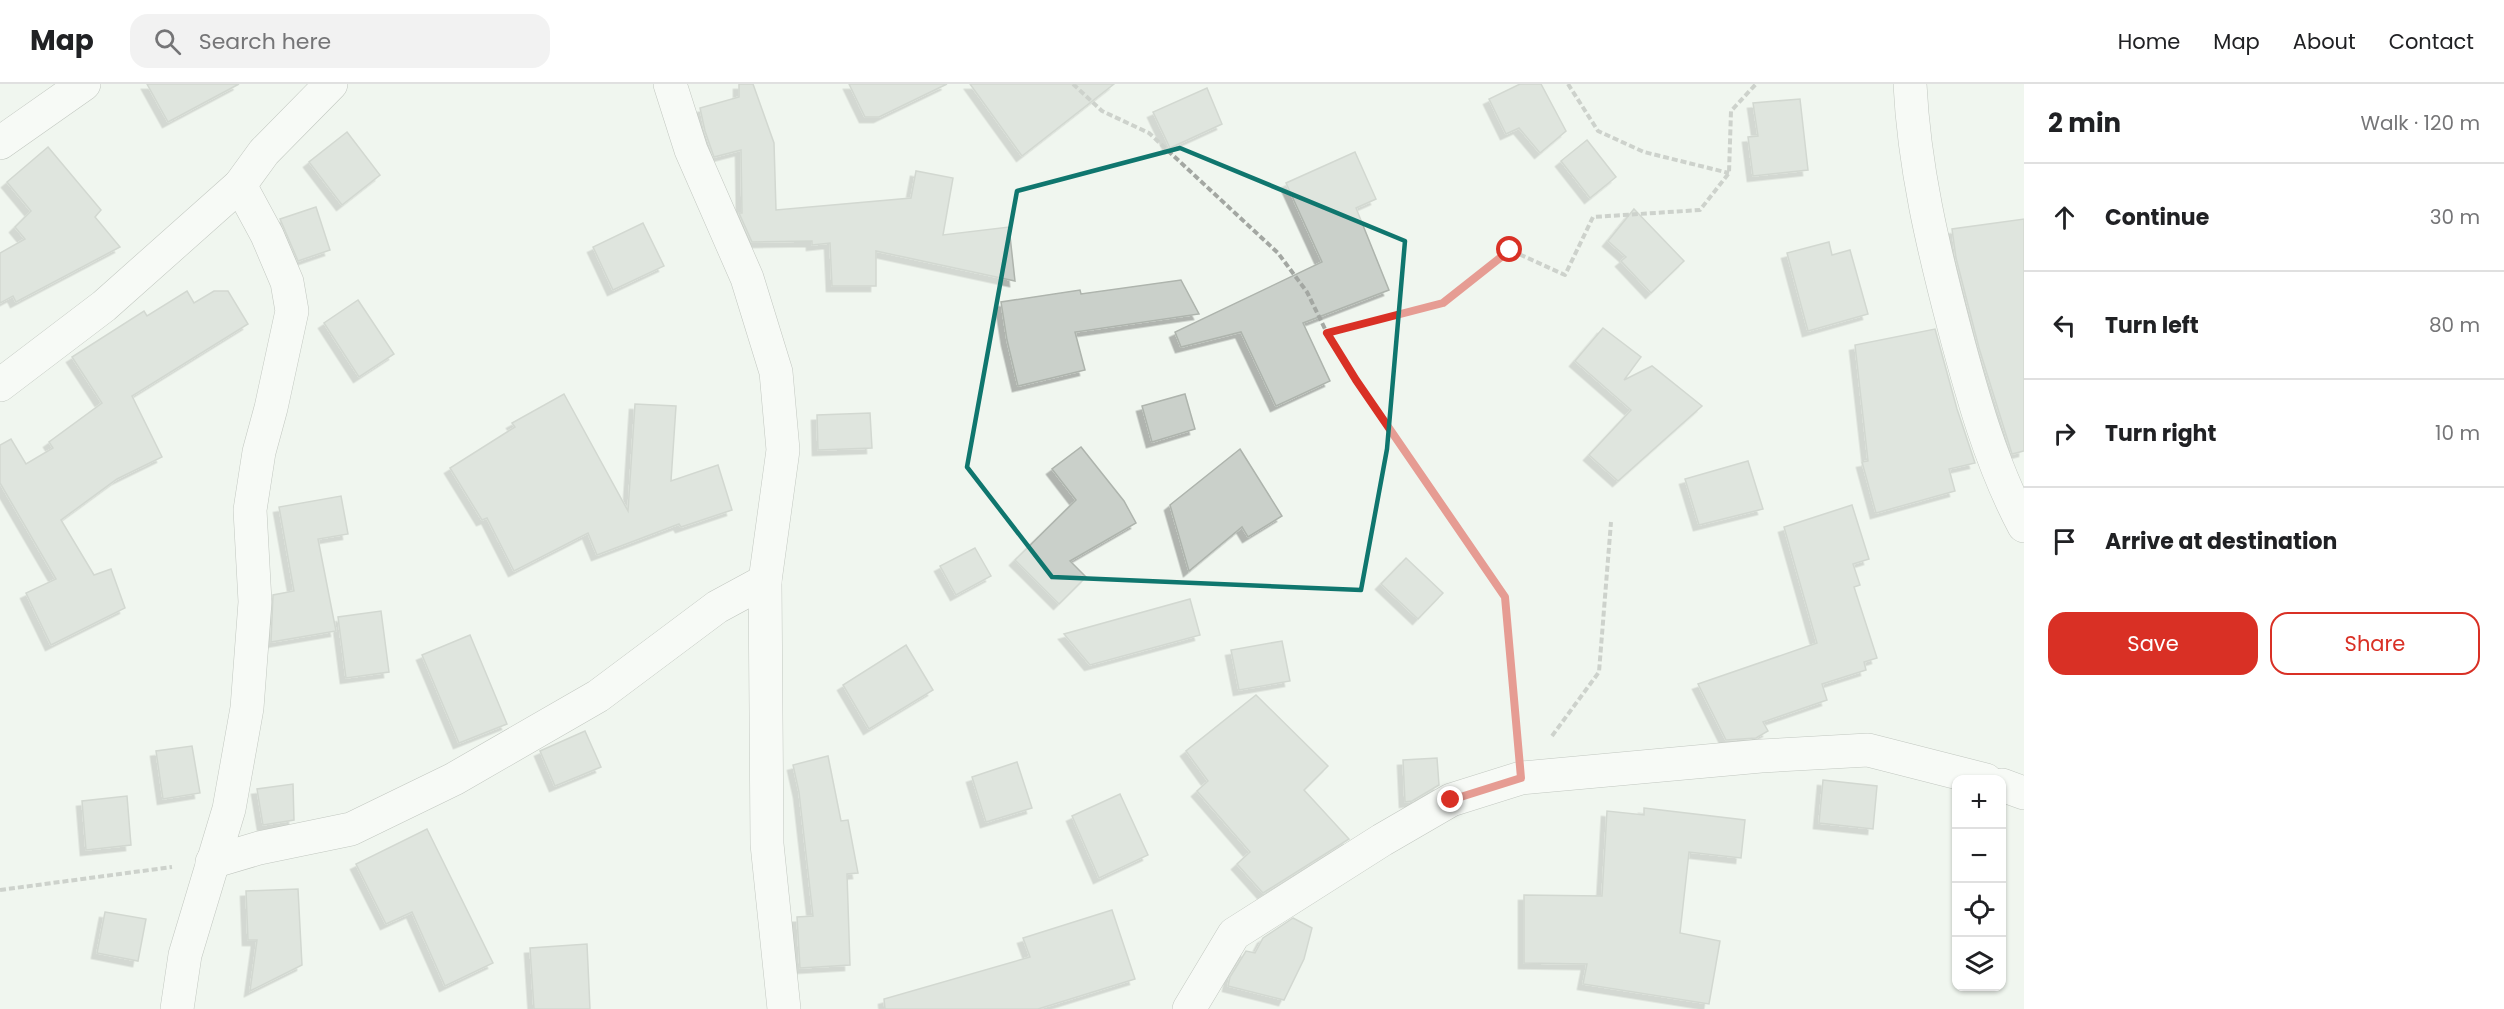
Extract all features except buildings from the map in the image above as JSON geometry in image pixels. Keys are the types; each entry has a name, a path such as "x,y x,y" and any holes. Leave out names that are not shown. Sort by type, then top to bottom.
{"street":[{"path":"0,143 84,84"},
{"path":"2,380 104,306 240,185 264,152 331,84"},
{"path":"670,84 691,150 747,278 776,372 783,450 765,581 767,844 784,1009"},
{"path":"1910,84 1912,135 1935,256 1973,399 2010,499 2024,526"},
{"path":"177,1009 185,955 229,809 247,708 255,602 250,510 259,452 292,311 287,282 267,236 240,185"},
{"path":"213,862 259,848 351,829 454,779 598,696 717,607 765,581"},
{"path":"1189,1009 1234,934 1451,800 1521,778 1761,756 1868,750 1966,775"},
{"path":"2006,787 2024,793"}],"path":[{"path":"1073,84 1102,111 1149,133 1278,253 1307,292 1327,333 1356,380 1505,597 1521,778"},
{"path":"1568,84 1598,131 1644,152 1729,173"},
{"path":"1327,333 1443,303 1510,250 1565,275 1593,217 1700,210 1729,173 1731,111 1756,84"},
{"path":"1521,778 1599,672 1611,522"},
{"path":"0,890 213,862"}],"highlighted area":[{"path":"1180,148 1405,241 1387,449 1361,590 1052,577 967,467 1017,191"}],"route":[{"path":"1451,800 1521,778 1505,597 1356,380 1327,333 1443,303 1510,250"}]}
